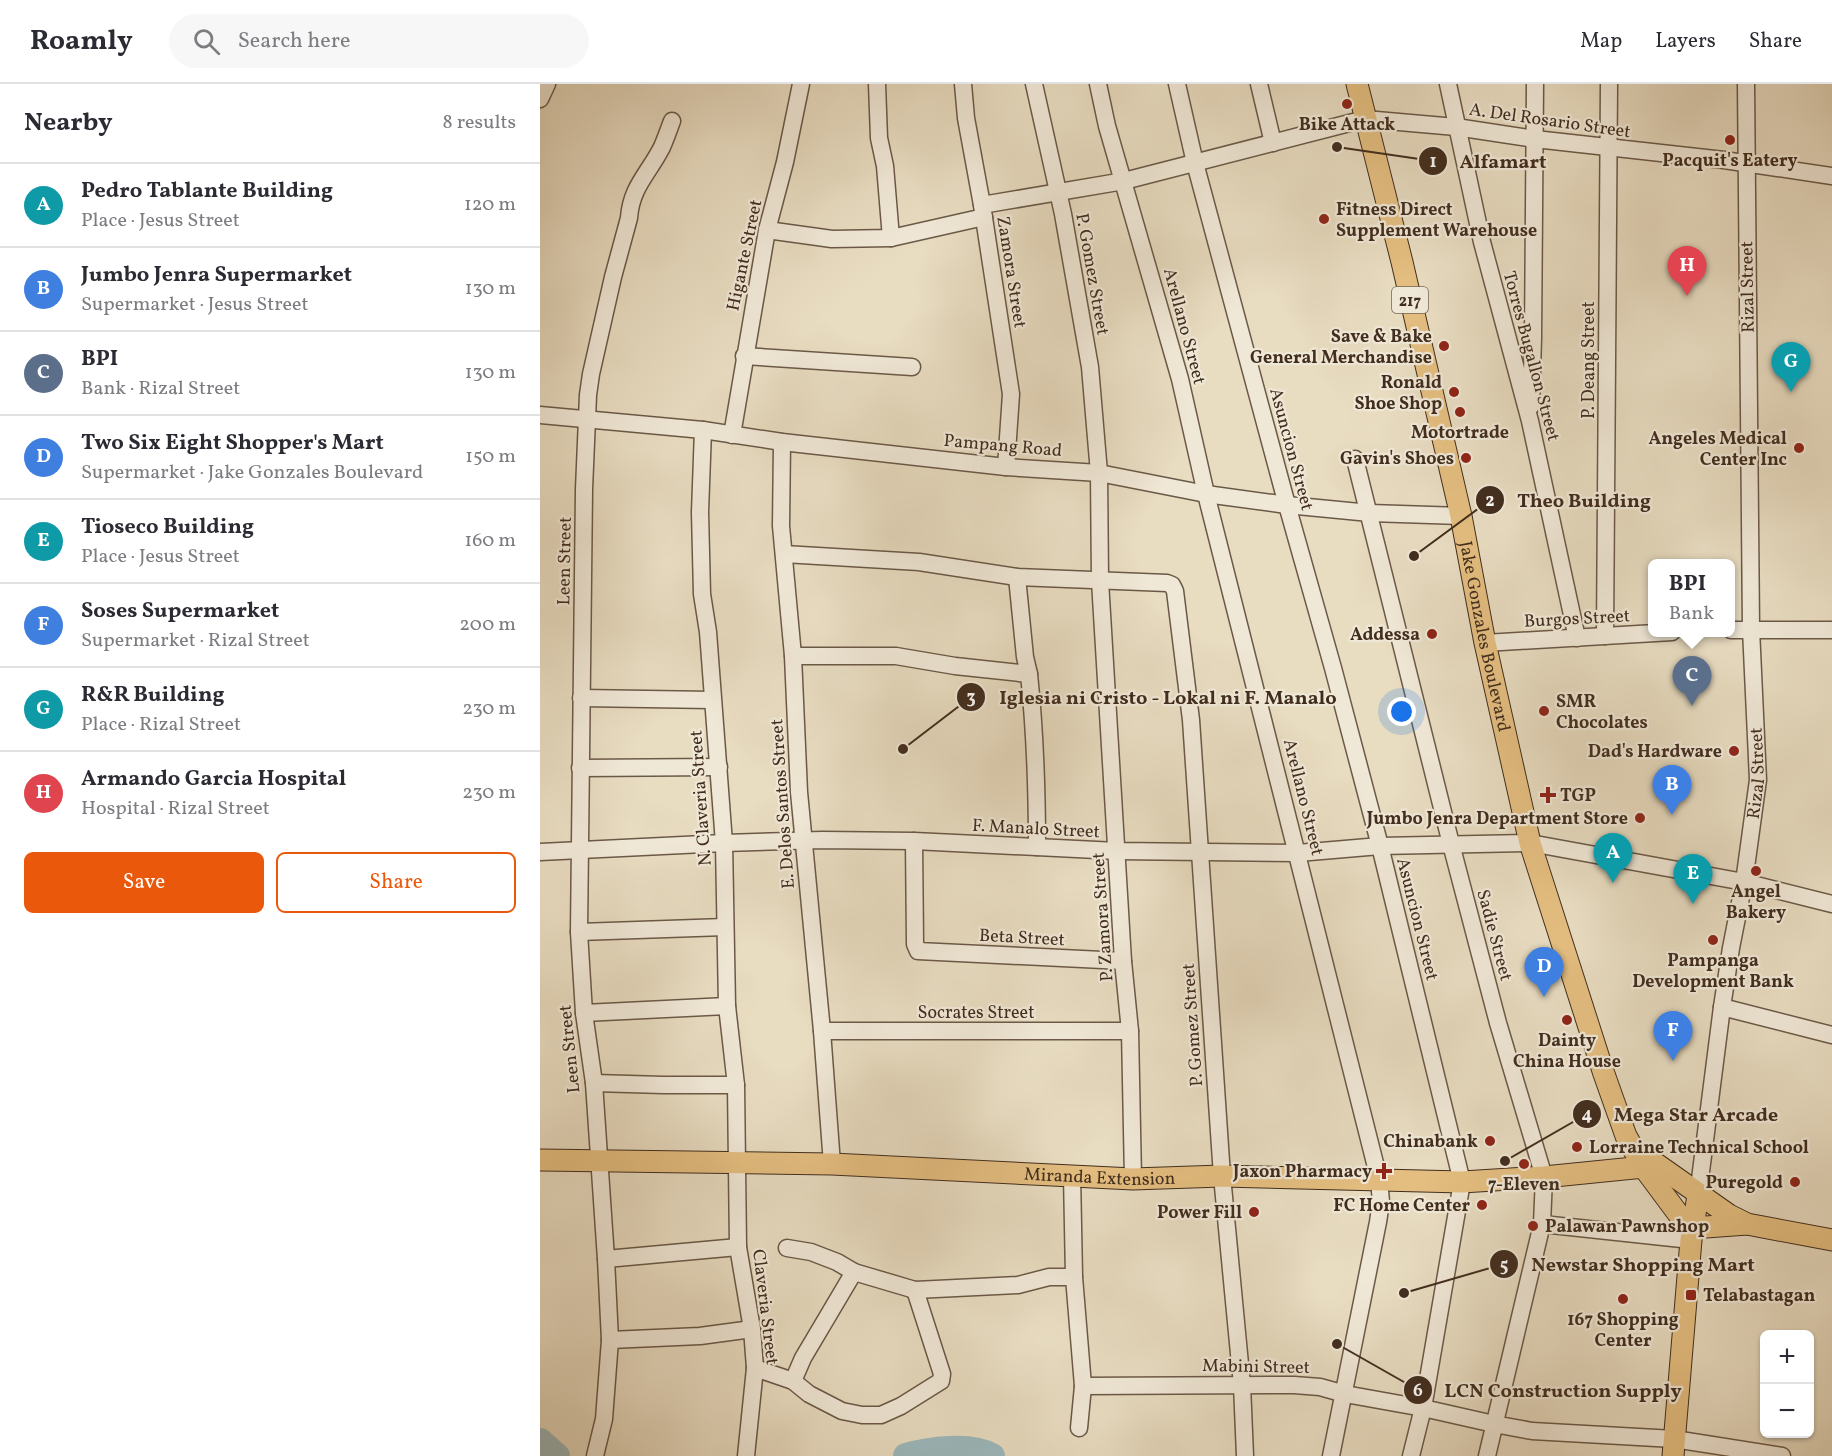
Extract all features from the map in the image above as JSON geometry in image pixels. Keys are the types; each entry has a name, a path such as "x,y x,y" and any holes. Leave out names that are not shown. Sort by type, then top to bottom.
{"main road":[{"name":"Jake Gonzales Boulevard","path":"1357,84 1402,262 1461,516 1485,643 1530,843 1604,1074 1631,1146 1651,1167 1675,1211 1692,1233"},
{"name":"Miranda Extension","path":"540,1160 831,1164 1133,1179 1222,1176 1462,1182 1651,1167"},
{"name":"Jake Gonzales Boulevard","path":"1651,1167 1747,1224"},
{"name":"Rizal Street","path":"1673,1447 1692,1233 1698,1195"},
{"path":"1692,1233 1717,1227 1747,1224 1832,1240"}],"street":[{"path":"540,99 547,84"},
{"name":"Higante Street","path":"732,435 767,230 785,162 801,84"},
{"path":"877,84 879,138 885,166 891,238"},
{"name":"Zamora Street","path":"963,84 966,118 983,211 1011,394 1005,467"},
{"name":"P. Gomez Street","path":"1034,84 1063,214 1090,367 1099,473"},
{"name":"Arellano Street","path":"1098,84 1107,126 1180,379 1206,494 1379,1179 1382,1202 1331,1456"},
{"name":"Asuncion Street","path":"1177,84 1195,163 1380,846 1462,1182 1423,1408 1411,1456"},
{"path":"1259,84 1274,143"},
{"name":"Torres Bugallon Street","path":"1448,84 1482,242 1530,422 1577,638"},
{"path":"1454,107 1455,84"},
{"path":"1530,422 1535,84"},
{"name":"P. Deang Street","path":"1605,636 1609,84"},
{"name":"Rizal Street","path":"1698,1195 1722,1007 1744,882 1758,780 1751,629 1746,84"},
{"name":"A. Del Rosario Street","path":"767,230 832,239 891,238 983,211 1057,193 1124,181 1365,119 1456,127 1535,140 1746,163 1832,176"},
{"name":"Leen Street","path":"595,1456 604,1419 609,1340 594,1083 584,1013 579,932 587,420 591,374 613,277 626,234 630,205 638,184 661,148 672,121"},
{"path":"744,356 912,367"},
{"name":"Pampang Road","path":"540,415 703,430 782,442 1005,467 1099,473 1206,494 1287,505 1370,513 1461,516"},
{"name":"N. Claveria Street","path":"703,430 700,512 702,594 708,632 724,843 727,1006 736,1085 738,1162"},
{"name":"E. Delos Santos Street","path":"782,442 781,526 793,656 799,792 822,1031 831,1164"},
{"name":"Sadie Street","path":"1355,459 1498,1023 1544,1177 1542,1224 1487,1456"},
{"name":"P. Zamora Street","path":"1099,473 1100,581 1123,961 1130,1031 1133,1179"},
{"path":"784,554 919,562 1017,577 1100,581"},
{"path":"1017,577 1025,657 1029,674 1037,778 1037,847"},
{"name":"P. Gomez Street","path":"1100,581 1167,583 1172,585 1175,591 1191,720 1222,1176 1242,1385 1245,1456"},
{"path":"1735,630 1832,630"},
{"name":"Burgos Street","path":"1485,643 1648,634"},
{"path":"793,656 896,657 1029,674"},
{"path":"581,698 712,700"},
{"path":"580,768 719,767"},
{"name":"F. Manalo Street","path":"540,852 805,841 914,841 1117,851 1298,853 1380,846 1530,843 1744,882 1832,904"},
{"name":"Beta Street","path":"914,841 915,944 918,951 1123,961"},
{"path":"579,932 725,927"},
{"path":"584,1013 727,1006"},
{"path":"1722,1007 1832,1035"},
{"name":"Socrates Street","path":"822,1031 1130,1031"},
{"path":"594,1083 736,1085"},
{"name":"Claveria Street","path":"738,1162 738,1247 752,1329 755,1368 746,1456"},
{"path":"1072,1175 1074,1277 1083,1386 1079,1428"},
{"path":"1542,1224 1692,1233"},
{"path":"606,1259 738,1247"},
{"path":"786,1248 810,1252 837,1262 854,1272 915,1290 1018,1285 1049,1277 1074,1277"},
{"path":"793,1381 803,1358 854,1272"},
{"path":"755,1368 793,1381 809,1394 842,1411 862,1415 881,1415 901,1406 935,1386 941,1381 942,1374 915,1290"},
{"path":"609,1340 683,1338 752,1329"},
{"name":"Mabini Street","path":"1083,1386 1320,1387 1494,1424 1553,1433 1673,1447 1782,1456"}],"waterway":[{"path":"540,1441 557,1456"},
{"path":"906,1456 950,1449 973,1450 992,1456"}],"place":[{"name":"Bike Attack","path":"1347,104"},
{"name":"Pacquit's Eatery","path":"1730,140"},
{"name":"Alfamart","path":"1337,147"},
{"name":"Fitness Direct Supplement Warehouse","path":"1324,219"},
{"name":"Armando Garcia Hospital","path":"1687,296"},
{"name":"Save & Bake General Merchandise","path":"1444,346"},
{"name":"Ronald Shoe Shop","path":"1454,392"},
{"name":"R&R Building","path":"1791,392"},
{"name":"Motortrade","path":"1460,412"},
{"name":"Angeles Medical Center Inc","path":"1799,448"},
{"name":"Gavin's Shoes","path":"1466,458"},
{"name":"Theo Building","path":"1414,556"},
{"name":"Addessa","path":"1432,634"},
{"name":"BPI","path":"1692,706"},
{"name":"SMR Chocolates","path":"1544,711"},
{"name":"Iglesia ni Cristo - Lokal ni F. Manalo","path":"903,749"},
{"name":"Dad's Hardware","path":"1734,751"},
{"name":"TGP","path":"1548,795"},
{"name":"Jumbo Jenra Supermarket","path":"1672,815"},
{"name":"Jumbo Jenra Department Store","path":"1640,818"},
{"name":"Angel Bakery","path":"1756,871"},
{"name":"Pedro Tablante Building","path":"1613,883"},
{"name":"Tioseco Building","path":"1693,904"},
{"name":"Pampanga Development Bank","path":"1713,940"},
{"name":"Two Six Eight Shopper's Mart","path":"1544,997"},
{"name":"Dainty China House","path":"1567,1020"},
{"name":"Soses Supermarket","path":"1673,1061"},
{"name":"Chinabank","path":"1490,1141"},
{"name":"Lorraine Technical School","path":"1577,1147"},
{"name":"Mega Star Arcade","path":"1505,1161"},
{"name":"7-Eleven","path":"1524,1164"},
{"name":"Jaxon Pharmacy","path":"1384,1171"},
{"name":"Puregold","path":"1795,1182"},
{"name":"FC Home Center","path":"1482,1205"},
{"name":"Power Fill","path":"1254,1212"},
{"name":"Palawan Pawnshop","path":"1533,1226"},
{"name":"Newstar Shopping Mart","path":"1404,1293"},
{"name":"Telabastagan","path":"1691,1295"},
{"name":"167 Shopping Center","path":"1623,1299"},
{"name":"LCN Construction Supply","path":"1337,1344"}]}
